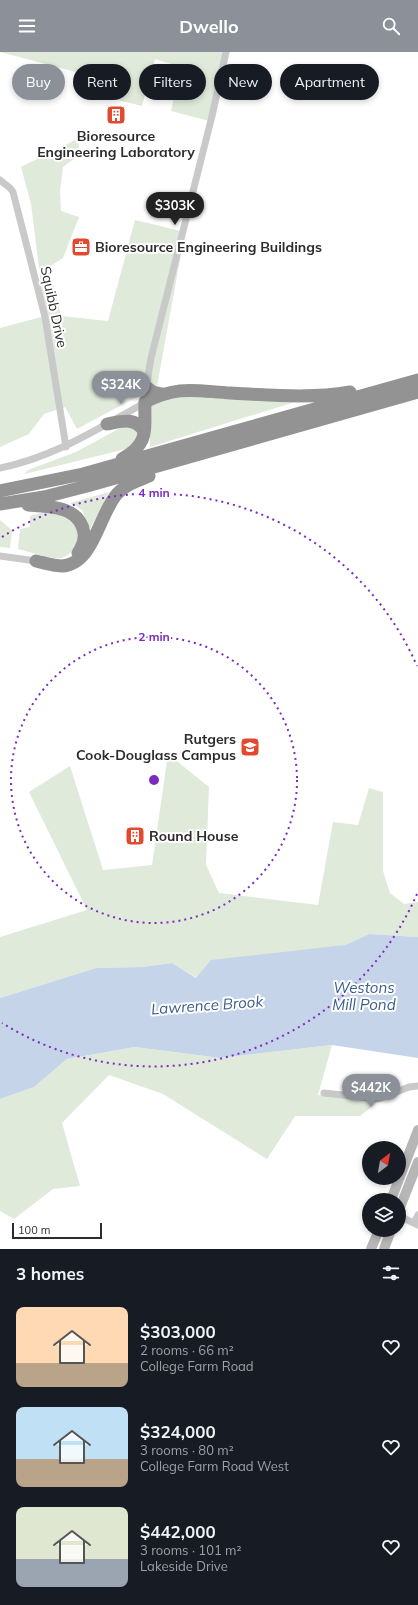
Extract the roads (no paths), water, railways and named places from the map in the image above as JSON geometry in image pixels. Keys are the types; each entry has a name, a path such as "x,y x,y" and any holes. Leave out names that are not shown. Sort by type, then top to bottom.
{"highway":[{"path":"0,491 61,480 418,380"},
{"path":"104,468 138,449 142,442 144,431 145,402 162,394 189,390 322,395 401,385"},
{"path":"146,387 153,392 162,394"},
{"path":"0,504 66,492 418,392"},
{"path":"107,424 131,421 139,424 144,431"},
{"path":"36,561 58,566 68,565 76,561 88,550 110,503 121,490 193,456"},
{"path":"0,504 57,507 68,511 80,522 84,531 84,540 81,549 75,556 61,562 36,561"}],"main road":[{"path":"394,1193 418,1130"},
{"path":"406,1193 418,1162"},
{"path":"371,1249 376,1237"},
{"path":"384,1249 388,1237"}],"street":[{"path":"0,468 35,459 66,447 145,402 150,358 212,116 226,52"},
{"name":"Squibb Drive","path":"0,180 13,192 39,294 66,447"},
{"path":"0,556 36,561"},
{"path":"324,1093 378,1099 408,1087 418,1086"},
{"path":"406,1219 416,1224 418,1215"}],"water":[{"name":"Westons Mill Pond","path":"369,934 418,937 418,1058 332,1045 220,1058 135,1047 67,1059 34,1087 0,1099 0,998 96,968 141,967 172,963 196,978 211,960 345,945"}],"place":[{"name":"Bioresource Engineering Laboratory","path":"116,115"},
{"name":"Bioresource Engineering Buildings","path":"81,247"},
{"name":"Rutgers Cook-Douglass Campus","path":"250,747"},
{"name":"Round House","path":"135,836"}],"water label":[{"name":"Lawrence Brook","path":"207,1005"}]}
